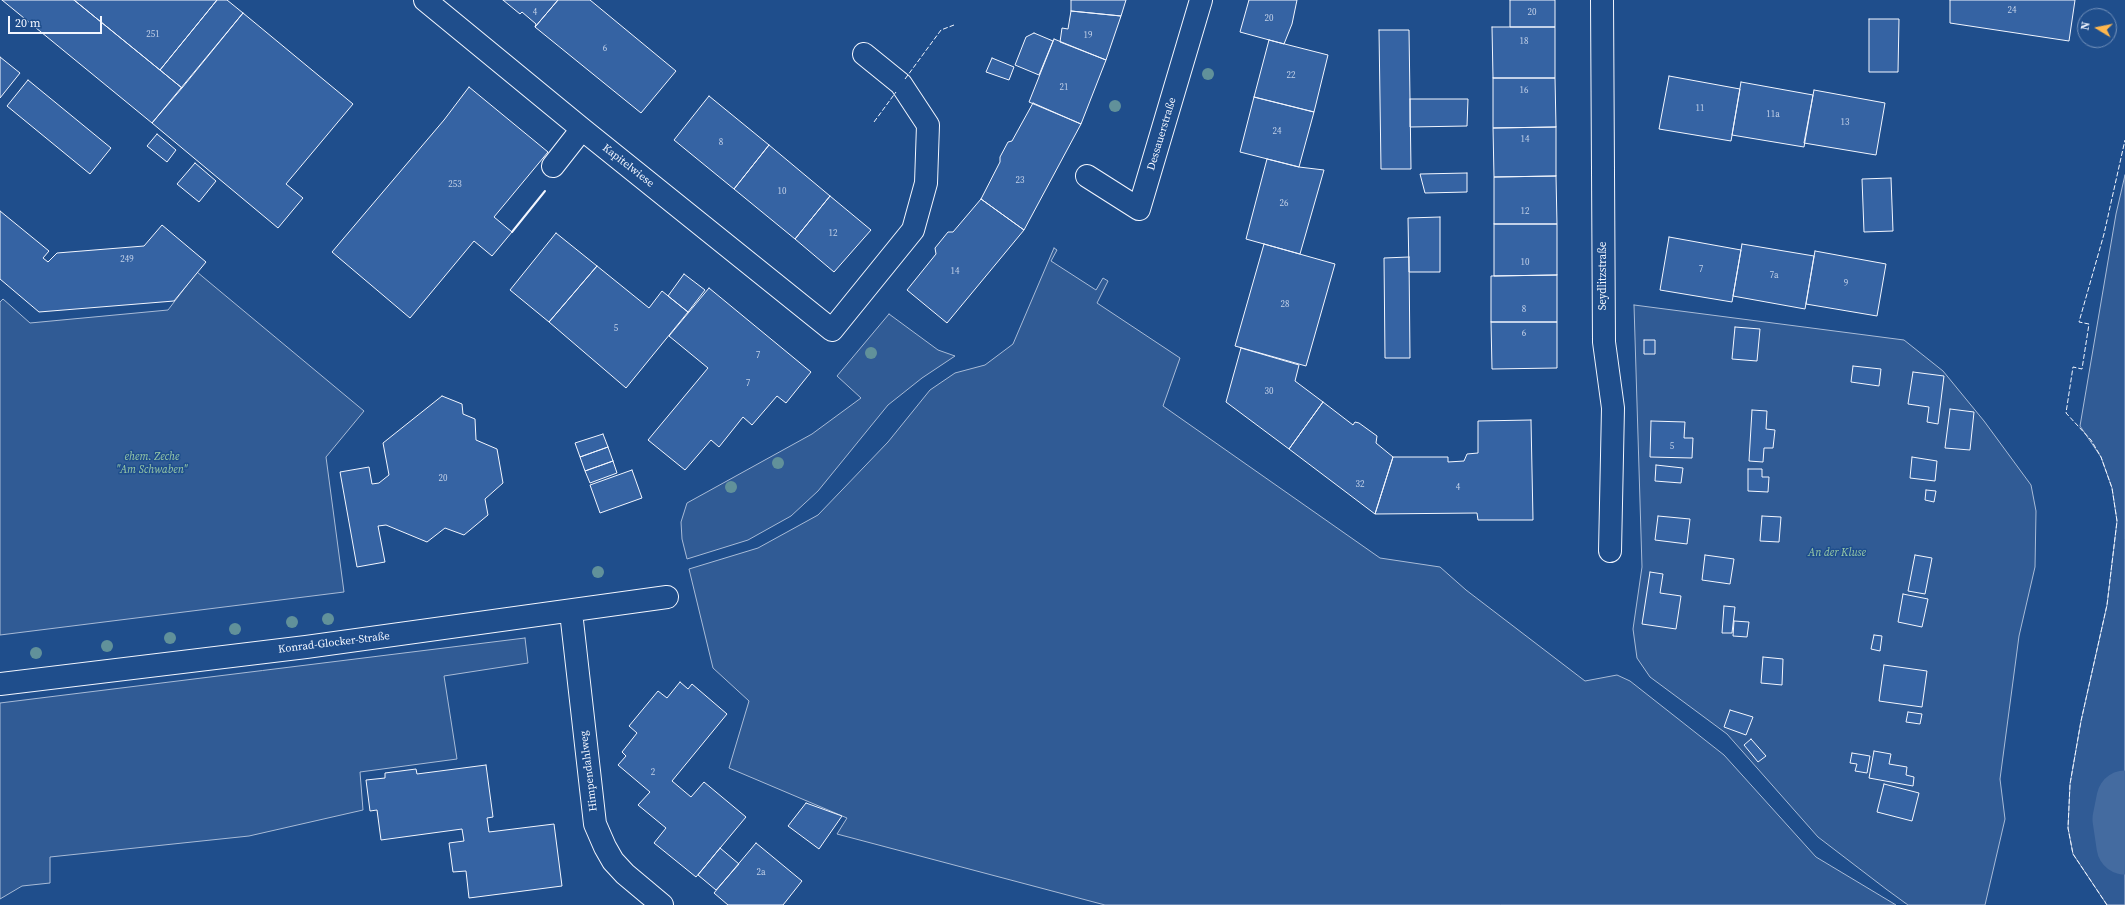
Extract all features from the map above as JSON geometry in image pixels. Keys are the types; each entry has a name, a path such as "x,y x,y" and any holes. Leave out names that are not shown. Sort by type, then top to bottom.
{"street":[{"name":"Kapitelwiese","path":"425,0 582,129 832,330 913,230 926,183 928,125 901,84 864,54"},
{"name":"Dessauerstraße","path":"1087,176 1139,209 1202,0"},
{"name":"Seydlitzstraße","path":"1602,0 1604,342 1613,408 1610,552"},
{"path":"553,166 582,129"},
{"name":"Konrad-Glocker-Straße","path":"0,684 298,648 571,612 667,597"},
{"name":"Himpendahlweg","path":"571,612 596,824 605,847 614,861 625,874 662,905"}],"green space":[{"path":"2125,175 2125,905 2107,905 2073,854 2068,828 2070,784 2081,721 2107,605 2117,521 2112,488 2101,457 2080,426 2116,214"},
{"path":"1054,248 1057,250 1051,261 1096,290 1103,278 1108,281 1097,303 1180,358 1163,406 1380,558 1440,567 1466,590 1585,681 1617,675 1630,681 1724,755 1816,857 1896,905 1105,905 837,834 847,818 729,768 749,701 713,668 689,569 758,548 818,515 888,442 930,390 955,373 985,365 1013,344"},
{"name":"ehem. Zeche \"Am Schwaben\"","path":"197,272 364,411 326,457 344,592 0,635 0,302 3,299 30,323 168,310"},
{"name":"An der Kluse","path":"1634,305 1904,340 1943,371 1984,421 2031,485 2036,511 2035,567 2019,636 2000,779 2005,819 1985,905 1908,905 1818,837 1727,734 1650,677 1637,658 1633,629 1642,567"},
{"path":"889,314 938,350 955,356 922,378 888,405 818,491 791,516 748,540 687,559 682,539 681,522 687,503 812,434 861,398 837,376"},
{"path":"525,638 528,663 444,676 457,759 360,772 363,810 249,836 50,857 50,883 22,886 0,899 0,703"}],"building":[{"path":"2,0 74,0 182,88 152,123"},
{"path":"74,0 217,0 160,70"},
{"path":"217,0 227,0 243,13 182,88 160,70"},
{"path":"503,0 558,0 535,27 536,24 522,12 520,14"},
{"path":"558,0 590,0 676,71 641,113 535,27"},
{"path":"1071,0 1126,0 1121,16 1071,11"},
{"path":"1249,0 1297,0 1292,24 1284,44 1240,32"},
{"path":"1510,0 1555,0 1555,27 1510,27"},
{"path":"1950,0 2075,0 2069,41 1950,23"},
{"path":"1071,11 1121,16 1106,60 1060,42 1062,28 1068,29"},
{"path":"243,13 353,104 286,184 303,198 278,228 152,123"},
{"path":"1869,19 1899,19 1898,72 1869,72"},
{"path":"1492,27 1555,27 1555,78 1493,78"},
{"path":"1379,30 1409,30 1411,169 1381,169"},
{"path":"1034,33 1053,41 1039,75 1015,65 1026,37"},
{"path":"1054,39 1106,60 1081,124 1029,102"},
{"path":"1269,40 1328,55 1314,112 1254,97"},
{"path":"0,57 20,73 0,98"},
{"path":"992,58 1014,67 1009,80 986,72"},
{"path":"1669,76 1740,89 1731,141 1659,129"},
{"path":"1493,78 1555,78 1556,127 1493,128"},
{"path":"28,80 111,148 90,174 7,106"},
{"path":"1741,82 1813,95 1804,147 1732,135"},
{"path":"469,87 548,152 494,217 512,232 492,256 474,241 410,318 332,252 444,120"},
{"path":"1814,90 1885,103 1876,155 1804,143"},
{"path":"709,96 769,145 734,189 674,140"},
{"path":"1254,97 1314,112 1299,167 1240,152"},
{"path":"1410,99 1468,99 1467,126 1410,127"},
{"path":"1033,103 1081,124 1024,230 981,199 1000,162 1000,157 1008,142 1012,141"},
{"path":"1556,127 1556,176 1494,177 1493,128"},
{"path":"157,134 176,150 167,162 147,146"},
{"path":"769,145 830,196 795,239 734,189"},
{"path":"1267,159 1299,167 1324,170 1300,254 1246,239"},
{"path":"195,163 216,181 199,202 177,184"},
{"path":"1467,173 1467,192 1425,193 1420,174"},
{"path":"1556,176 1557,224 1494,224 1494,177"},
{"path":"1891,178 1893,231 1864,232 1862,179"},
{"path":"830,196 871,230 834,272 795,239"},
{"path":"981,199 1024,230 947,323 907,290 936,254 935,248 948,232 953,232"},
{"path":"0,211 49,251 43,258 48,262 57,253 144,246 162,225 206,262 174,301 39,312 0,279"},
{"path":"1440,217 1440,272 1409,272 1408,218"},
{"path":"1494,224 1557,224 1557,275 1494,276"},
{"path":"556,233 597,266 549,322 510,290"},
{"path":"1669,237 1741,250 1732,302 1660,290"},
{"path":"1264,244 1335,264 1306,366 1235,346"},
{"path":"1742,244 1814,256 1805,309 1733,296"},
{"path":"1815,251 1886,264 1877,316 1806,304"},
{"path":"1409,257 1410,358 1385,358 1384,258"},
{"path":"597,266 649,308 662,291 688,312 626,388 549,322"},
{"path":"684,274 705,290 688,312 668,296"},
{"path":"1557,275 1557,322 1491,322 1491,276"},
{"path":"709,288 811,372 786,403 777,396 752,425 743,417 719,447 711,440 685,470 648,440 708,368 669,336"},
{"path":"1491,322 1557,322 1557,368 1492,369"},
{"path":"1735,327 1760,329 1757,361 1732,359"},
{"path":"1644,340 1655,340 1655,354 1644,354"},
{"path":"1241,348 1299,365 1295,381 1323,402 1289,449 1226,402"},
{"path":"1853,366 1881,369 1879,386 1851,382"},
{"path":"1913,372 1944,376 1938,424 1927,422 1929,407 1908,404"},
{"path":"442,396 462,404 463,414 475,419 476,440 497,449 503,483 485,499 488,515 464,535 445,528 427,542 386,525 378,526 385,562 357,567 340,472 369,467 372,484 379,483 389,475 383,443"},
{"path":"1323,402 1353,425 1355,422 1359,423 1377,436 1376,443 1393,457 1375,514 1289,449"},
{"path":"1950,409 1974,412 1970,450 1945,448"},
{"path":"1752,410 1767,411 1766,429 1775,430 1773,448 1764,448 1763,462 1749,461"},
{"path":"1531,420 1533,520 1478,520 1477,513 1375,514 1393,457 1448,457 1448,462 1464,461 1467,454 1478,453 1478,421"},
{"path":"1651,421 1685,422 1684,438 1693,438 1692,458 1650,457"},
{"path":"603,434 608,447 580,457 575,443"},
{"path":"608,447 613,461 585,471 580,457"},
{"path":"1912,457 1937,461 1935,481 1910,478"},
{"path":"613,461 617,473 590,483 585,471"},
{"path":"1656,465 1683,468 1681,483 1655,481"},
{"path":"1748,469 1762,469 1762,477 1769,477 1768,492 1748,491"},
{"path":"632,470 642,498 600,513 590,485"},
{"path":"1926,490 1936,491 1934,502 1925,500"},
{"path":"1658,516 1690,519 1687,544 1655,540"},
{"path":"1762,516 1781,517 1779,542 1760,541"},
{"path":"1705,555 1734,559 1730,584 1702,580"},
{"path":"1915,555 1932,558 1925,594 1908,591"},
{"path":"1650,572 1663,574 1660,593 1681,596 1676,629 1642,624"},
{"path":"1903,594 1928,599 1922,627 1898,622"},
{"path":"1724,606 1735,607 1732,633 1722,633"},
{"path":"1734,621 1749,622 1747,637 1733,636"},
{"path":"1874,635 1882,636 1880,651 1871,649"},
{"path":"1763,657 1783,659 1782,685 1761,683"},
{"path":"1884,665 1927,671 1922,707 1879,701"},
{"path":"680,682 688,689 692,684 727,714 672,781 691,797 704,782 746,817 696,877 654,843 666,828 638,805 650,792 618,765 626,756 622,752 637,733 629,726 658,691 667,698"},
{"path":"1730,710 1753,717 1746,735 1724,727"},
{"path":"1908,712 1922,714 1920,724 1906,722"},
{"path":"1751,739 1766,756 1758,762 1744,745"},
{"path":"1874,751 1891,754 1889,764 1907,767 1906,775 1914,777 1913,786 1869,778"},
{"path":"1852,753 1870,756 1867,773 1855,771 1857,764 1850,763"},
{"path":"486,765 493,817 487,818 489,832 554,824 562,886 469,898 466,871 453,872 449,843 464,841 462,829 381,840 377,810 370,811 366,780 385,778 385,773 416,769 417,774"},
{"path":"1884,784 1919,793 1912,821 1877,812"},
{"path":"806,803 842,816 819,849 788,826"},
{"path":"756,843 802,881 783,905 728,905 714,893"},
{"path":"720,848 739,864 716,890 698,875"}],"waterway":[{"path":"2125,799 2121,819 2125,846"}],"fence":[{"path":"905,79 941,30 954,25"},
{"path":"874,122 896,92"},
{"path":"2107,905 2073,854 2068,828 2070,784 2081,721 2107,605 2117,521 2112,488 2101,457 2091,440 2066,413 2073,367 2082,369 2089,324 2079,322 2104,234 2125,140"}],"wall":[{"path":"512,232 545,191"}]}
